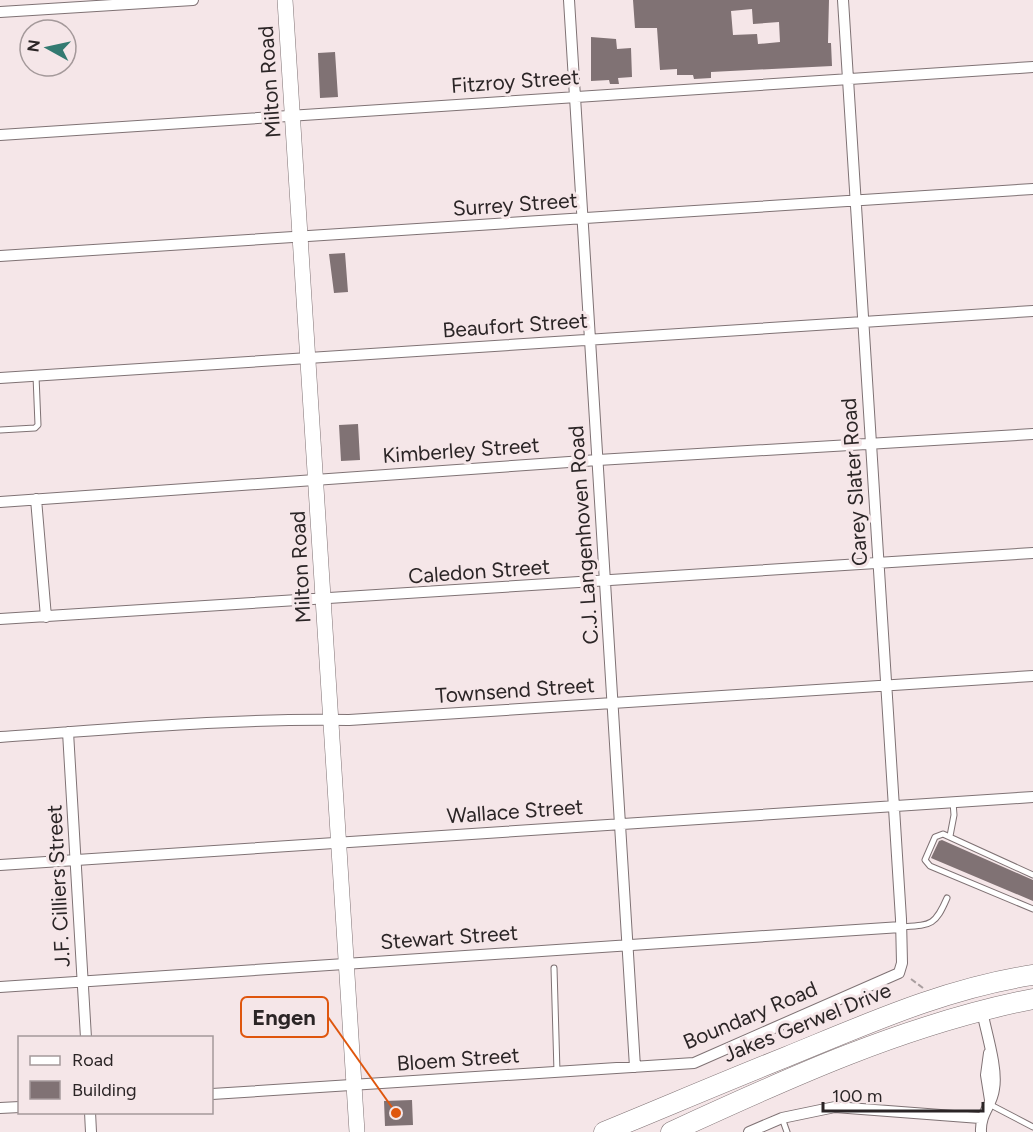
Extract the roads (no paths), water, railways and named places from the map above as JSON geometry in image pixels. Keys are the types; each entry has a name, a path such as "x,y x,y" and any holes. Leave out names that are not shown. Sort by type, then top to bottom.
{"highway":[{"name":"Jakes Gerwel Drive","path":"604,1132 767,1063 914,1005 1011,978 1033,975"},
{"path":"982,1011 993,991 1011,978"},
{"path":"671,1132 793,1076 867,1047 982,1011 1033,999"},
{"path":"767,1063 802,1061 949,1008 966,1004 982,1011"}],"street":[{"path":"0,12 193,0"},
{"name":"Milton Road","path":"285,0 357,1132"},
{"name":"C.J. Langenhoven Road","path":"568,0 584,219 635,1068"},
{"name":"Carey Slater Road","path":"843,0 903,963"},
{"name":"Fitzroy Street","path":"0,135 1033,67"},
{"name":"Surrey Street","path":"0,256 1033,189"},
{"name":"Beaufort Street","path":"0,378 1033,311"},
{"name":"Kimberley Street","path":"0,502 870,442 1033,434"},
{"path":"36,499 45,617"},
{"name":"Caledon Street","path":"0,619 1033,553"},
{"name":"Townsend Street","path":"0,737 268,720 331,720 1033,676"},
{"name":"J.F. Cilliers Street","path":"68,732 86,1036"},
{"name":"Wallace Street","path":"0,865 1033,797"},
{"name":"Stewart Street","path":"0,987 901,927"},
{"name":"Boundary Road","path":"635,1068 683,1065 706,1059 895,976 899,974 903,963"},
{"path":"981,1132 981,1118 994,1088 995,1075 982,1011"},
{"name":"Bloem Street","path":"213,1094 635,1068"},
{"path":"0,1108 18,1107"},
{"path":"749,1132 782,1118 835,1107 981,1118"},
{"path":"90,1114 91,1132"}],"lane":[{"path":"0,430 37,427 36,376"},
{"path":"950,836 954,815 952,802"},
{"path":"1033,875 950,836 939,834 925,856 927,864 1033,909"},
{"path":"901,927 934,922 947,898"},
{"path":"554,968 557,1072"},
{"path":"989,1102 1033,1127"},
{"path":"782,1118 787,1132"}],"place":[{"name":"Engen","path":"396,1113"}]}
